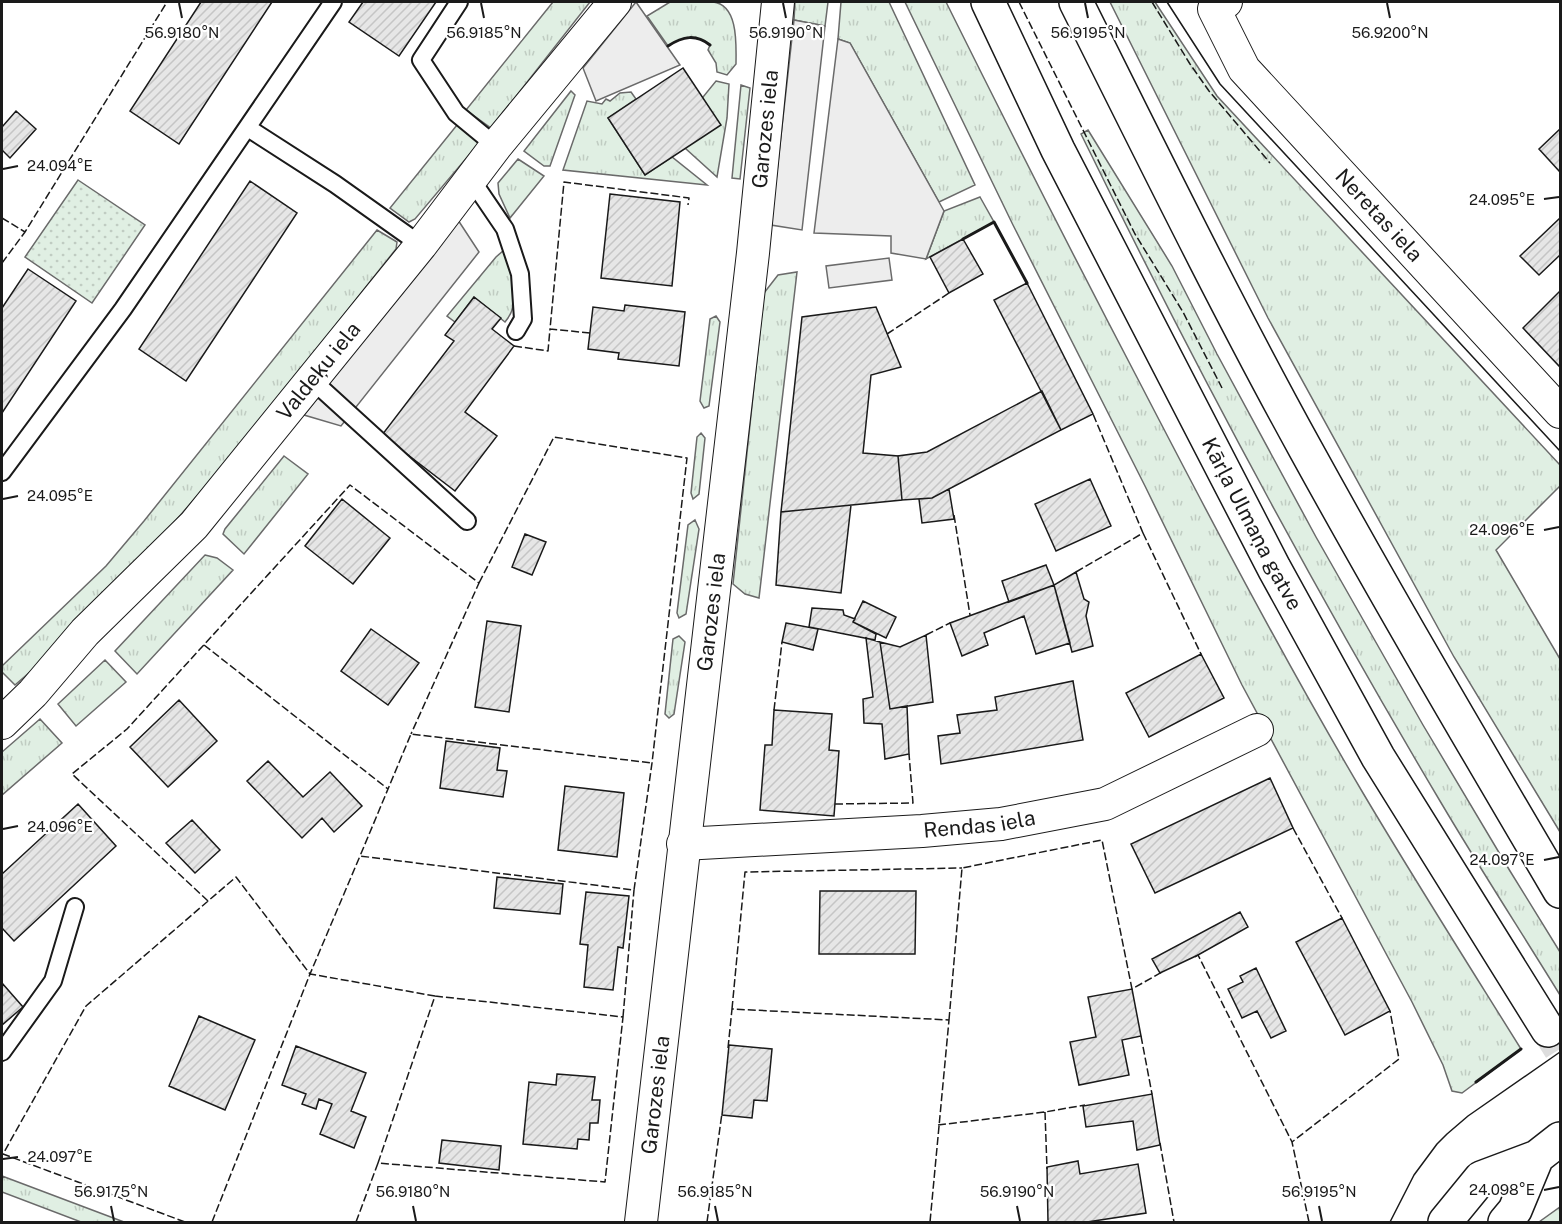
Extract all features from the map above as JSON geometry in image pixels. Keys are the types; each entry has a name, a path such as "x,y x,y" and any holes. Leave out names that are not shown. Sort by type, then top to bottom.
{"main road":[{"name":"Kārļa Ulmaņa gatve","path":"988,2 1058,150 1280,579 1378,758 1548,1030"},
{"path":"1076,2 1304,447 1412,641 1560,891"},
{"path":"1445,1222 1481,1178 1549,1148"},
{"path":"1505,1222 1515,1210 1549,1148"}],"street":[{"name":"Valdeķu iela","path":"6,709 194,525 422,245 496,146 615,2"},
{"path":"758,2 776,16"},
{"name":"Neretas iela","path":"1216,4 1244,69 1560,412"},
{"name":"Garozes iela","path":"641,1222 753,254 776,16"},
{"name":"Rendas iela","path":"683,844 922,831 1001,824 1105,804 1257,730"}],"lane":[{"path":"2,472 123,309 333,2"},
{"path":"459,2 421,60 456,113 496,146"},
{"path":"248,128 335,184 422,245"},
{"path":"471,178 505,229 520,274 523,319 516,331"},
{"path":"312,380 467,521"},
{"path":"2,1052 53,981 75,907"}],"green space":[{"path":"553,2 590,2 491,128 466,110"},
{"path":"670,2 713,2 728,10 736,37 736,64 727,75 717,72 716,63 708,50 710,45 705,41 689,38 668,46 647,16"},
{"path":"795,2 828,2 825,26 794,20"},
{"path":"841,2 889,2 975,185 939,202 850,43 838,39"},
{"path":"905,2 946,2 1092,291 1278,643 1382,825 1521,1049 1462,1093 1452,1091 1443,1065 1412,1002 1242,685 1145,486 1013,225"},
{"path":"1110,2 1155,2 1217,96 1560,465 1560,486 1496,550 1560,659 1560,832 1454,657 1268,318"},
{"path":"716,81 729,84 727,118 717,177 685,148 703,97"},
{"path":"741,85 750,88 740,179 732,178"},
{"path":"571,91 575,95 550,166 544,166 524,151"},
{"path":"631,92 636,99 608,118 645,175 672,157 707,185 563,170 587,101 602,104 606,99 610,101 620,93"},
{"path":"457,125 480,142 415,219 409,222 390,208"},
{"path":"1088,130 1172,266 1316,537 1423,725 1560,952 1560,995 1440,801 1299,554 1209,388 1123,219 1081,134"},
{"path":"518,159 544,176 510,218 499,194 498,183"},
{"path":"78,180 145,225 92,303 25,257"},
{"path":"980,197 994,222 926,259 944,211"},
{"path":"377,230 397,242 396,249 294,378 190,505 153,546 67,637 15,685 2,672 2,666 106,566"},
{"path":"504,250 513,277 515,296 514,305 505,322 474,297 455,322 447,316 496,257"},
{"path":"797,272 759,598 745,594 733,584 764,293 778,275"},
{"path":"716,316 720,322 709,406 704,408 700,401 710,319"},
{"path":"701,433 705,438 699,494 693,499 691,493 697,437"},
{"path":"284,456 308,474 244,554 223,534 225,529"},
{"path":"695,520 699,529 686,614 679,618 677,613 688,525"},
{"path":"205,555 217,558 233,570 137,674 115,651"},
{"path":"679,636 685,642 674,714 669,718 665,714 673,639"},
{"path":"105,660 126,682 76,726 58,704"},
{"path":"40,719 62,743 2,795 2,752"},
{"path":"2,1176 124,1222 81,1222 2,1192"},
{"path":"1560,1207 1560,1222 1539,1222"}],"shaded area":[{"path":"636,2 680,65 596,101 583,68"},
{"path":"794,20 825,26 802,230 771,225"},
{"path":"838,39 850,43 944,211 926,259 891,253 891,236 814,233"},
{"path":"458,220 479,252 341,426 304,415"},
{"path":"889,258 892,280 829,288 826,266"}],"building":[{"path":"201,2 272,2 179,144 130,111"},
{"path":"363,2 436,2 399,56 349,22"},
{"path":"683,68 721,125 645,175 608,118"},
{"path":"16,111 36,129 10,158 2,150 2,127"},
{"path":"1560,129 1560,172 1539,149"},
{"path":"250,181 297,213 186,381 139,349"},
{"path":"610,194 680,202 672,286 601,278"},
{"path":"1560,218 1560,255 1539,275 1520,256"},
{"path":"963,239 983,274 949,293 930,257"},
{"path":"28,269 76,301 2,413 2,308"},
{"path":"1027,283 1093,414 1061,430 994,300"},
{"path":"1560,291 1560,367 1523,328"},
{"path":"474,297 501,318 492,329 514,346 465,412 497,436 455,491 382,435 454,341 445,335"},
{"path":"625,305 685,312 679,366 618,359 619,353 588,349 593,307 624,311"},
{"path":"876,307 901,367 871,375 863,453 898,456 902,500 781,512 802,317"},
{"path":"1042,391 1061,430 932,498 902,500 898,456 927,452"},
{"path":"1090,479 1111,526 1056,551 1035,504"},
{"path":"949,489 954,519 922,523 919,499 932,498"},
{"path":"342,499 390,538 353,584 305,546"},
{"path":"851,505 841,593 776,585 781,512"},
{"path":"525,534 546,542 532,575 512,567"},
{"path":"1046,565 1054,585 1009,602 1002,581"},
{"path":"1076,572 1084,599 1089,602 1086,616 1093,646 1072,652 1054,585"},
{"path":"1054,585 1070,643 1036,654 1024,616 984,633 988,645 962,656 950,623"},
{"path":"863,601 896,617 886,638 853,622"},
{"path":"812,608 843,610 844,615 855,619 853,622 876,634 875,640 809,627"},
{"path":"487,621 521,626 509,712 475,707"},
{"path":"786,623 818,629 813,650 782,642"},
{"path":"371,629 419,663 388,705 341,671"},
{"path":"926,635 933,702 890,709 880,642 900,647"},
{"path":"866,638 880,642 890,709 907,706 909,754 885,759 882,724 864,723 863,699 873,697"},
{"path":"1201,654 1224,698 1149,737 1126,693"},
{"path":"1073,681 1083,740 941,764 938,736 960,733 957,715 997,710 995,697"},
{"path":"179,700 217,741 168,787 130,747"},
{"path":"774,710 832,714 829,750 839,751 834,816 760,810 765,745 772,745"},
{"path":"446,741 500,748 497,770 507,771 503,797 440,788"},
{"path":"268,761 303,797 330,772 362,806 334,832 322,818 302,838 247,781"},
{"path":"1270,778 1293,828 1155,893 1131,844"},
{"path":"565,786 624,793 617,857 558,850"},
{"path":"78,804 116,846 14,941 2,928 2,874"},
{"path":"192,820 220,850 195,873 166,843"},
{"path":"497,877 563,884 560,914 494,908"},
{"path":"820,891 916,891 915,954 819,954"},
{"path":"586,892 629,896 623,948 618,947 613,990 584,987 588,945 580,944"},
{"path":"1240,912 1248,927 1160,973 1152,959"},
{"path":"1342,918 1390,1011 1345,1035 1296,942"},
{"path":"1256,968 1286,1031 1271,1038 1257,1011 1242,1018 1228,989 1243,982 1240,976"},
{"path":"2,983 23,1007 2,1025"},
{"path":"1132,989 1141,1036 1122,1040 1129,1075 1079,1085 1070,1042 1096,1037 1088,997"},
{"path":"199,1016 255,1040 225,1110 169,1086"},
{"path":"729,1045 772,1049 767,1101 754,1100 752,1118 722,1115"},
{"path":"296,1046 366,1073 351,1111 366,1117 354,1148 320,1134 332,1104 319,1099 316,1109 302,1104 306,1094 282,1085"},
{"path":"557,1074 595,1077 592,1100 600,1100 598,1123 590,1123 589,1140 578,1139 577,1149 523,1144 529,1082 556,1085"},
{"path":"1152,1094 1160,1145 1137,1150 1133,1121 1086,1127 1083,1106"},
{"path":"442,1140 501,1146 499,1170 439,1163"},
{"path":"1078,1161 1080,1174 1138,1164 1146,1213 1087,1222 1048,1222 1047,1167"}],"tunnel":[{"path":"1548,1030 1560,1049"}],"tram line":[{"path":"1167,2 1220,84 1560,451"},
{"path":"1390,1222 1414,1175 1437,1144 1468,1116 1560,1052"}],"fence":[{"path":"2,218 25,232 167,2"},
{"path":"1019,2 1135,234 1183,312 1222,388"},
{"path":"1152,2 1209,91 1270,163"},
{"path":"590,333 550,329 564,182 689,198 688,205"},
{"path":"2,263 25,232"},
{"path":"887,334 949,293"},
{"path":"514,346 548,351 550,329"},
{"path":"1076,572 1143,533 1093,414"},
{"path":"479,583 554,437 687,458 652,763 634,890 360,856 411,734 652,763"},
{"path":"208,901 72,774 127,729 350,485 479,583 411,734"},
{"path":"954,515 970,615"},
{"path":"1143,533 1201,654"},
{"path":"926,635 950,623"},
{"path":"774,710 782,642"},
{"path":"204,645 388,789"},
{"path":"835,804 913,803 909,754"},
{"path":"1293,828 1342,918"},
{"path":"949,1020 962,868 1102,840 1132,989 1162,972"},
{"path":"212,1222 310,974 360,856"},
{"path":"732,1009 745,872 962,868"},
{"path":"185,1222 3,1154 86,1006 236,877 310,974 435,996"},
{"path":"623,1017 634,890"},
{"path":"1195,957 1198,955 1292,1142"},
{"path":"435,996 623,1017 605,1182 378,1163 435,996"},
{"path":"728,1048 732,1009 949,1020 930,1222"},
{"path":"1309,1222 1292,1142 1399,1059 1390,1011"},
{"path":"1141,1036 1152,1094"},
{"path":"938,1125 1085,1105"},
{"path":"1045,1112 1047,1169"},
{"path":"707,1222 722,1113"},
{"path":"1160,1143 1174,1222"},
{"path":"356,1222 378,1163"}],"wall":[{"path":"668,46 689,38 700,39 710,45"},
{"path":"963,239 994,222 1027,283"},
{"path":"1476,1082 1521,1049"}]}
